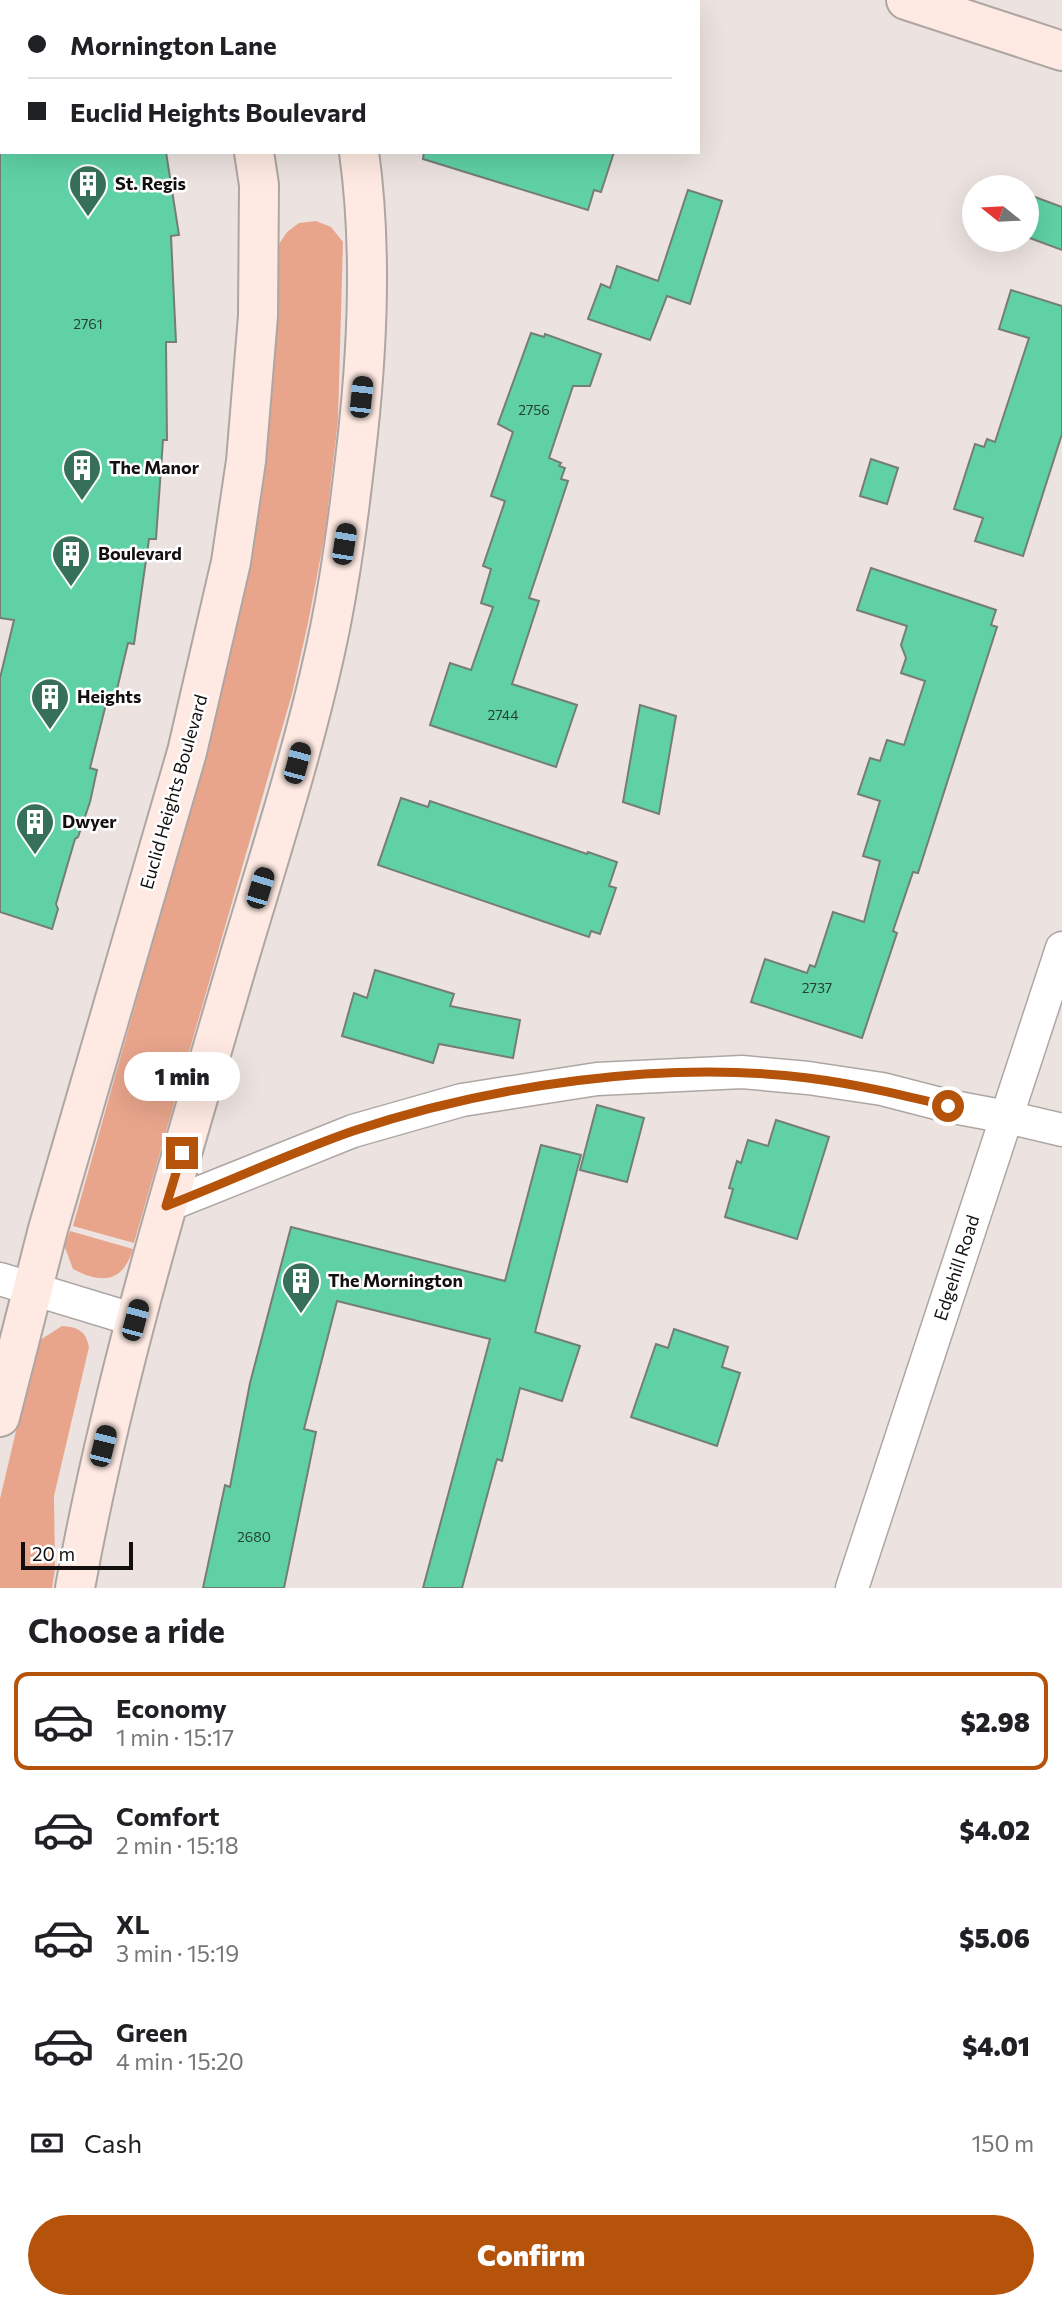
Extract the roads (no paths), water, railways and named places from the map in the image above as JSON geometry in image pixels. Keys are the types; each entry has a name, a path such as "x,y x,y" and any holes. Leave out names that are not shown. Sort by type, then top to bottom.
{"main road":[{"path":"906,0 1062,51"},
{"name":"Euclid Heights Boulevard","path":"0,1417 16,1284 187,752 231,562 246,461 258,316 259,185 254,154"},
{"path":"75,1588 97,1471 135,1320 291,783 317,689 332,618 348,519 364,373 368,267 359,154"}],"street":[{"name":"Edgehill Road","path":"852,1588 1062,948"},
{"path":"166,1206 353,1131 462,1100 597,1079 742,1072 807,1078 882,1090 1062,1130"},
{"path":"16,1284 135,1320"}],"place":[{"name":"St. Regis","path":"88,218"},
{"name":"The Manor","path":"82,502"},
{"name":"Boulevard","path":"71,588"},
{"name":"Heights","path":"50,731"},
{"name":"Dwyer","path":"35,856"},
{"name":"The Mornington","path":"301,1315"}]}
